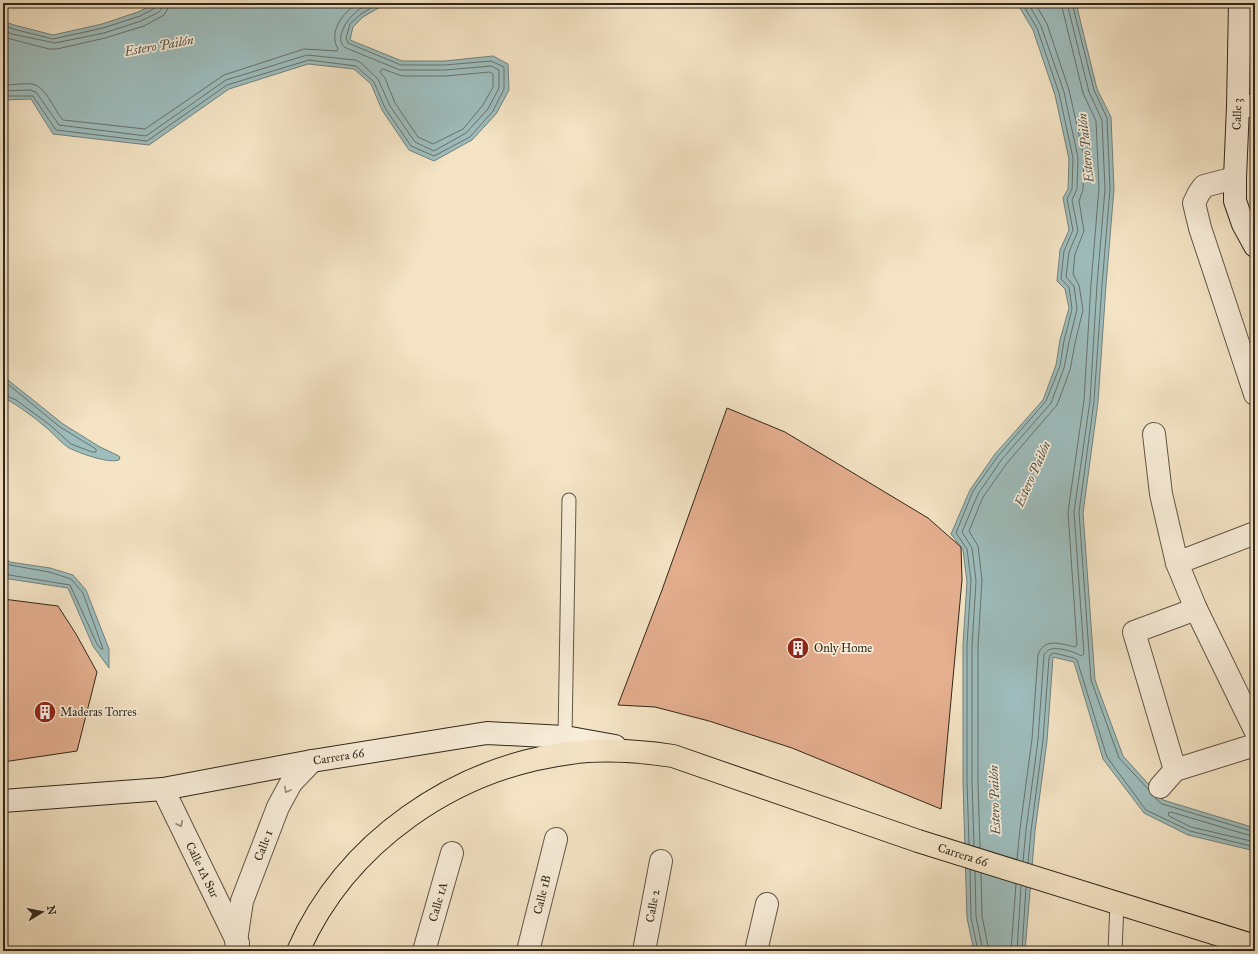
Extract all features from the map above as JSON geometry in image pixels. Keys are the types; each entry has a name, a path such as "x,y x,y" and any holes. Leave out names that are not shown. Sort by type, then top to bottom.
{"highway":[{"name":"Carrera 66","path":"298,951 320,910 362,857 403,820 442,794 473,779 505,767 538,758 571,752 605,750 632,751 673,756 918,841 1255,946"}],"street":[{"name":"Calle 3","path":"1240,3 1246,106 1235,178 1235,201 1243,224 1255,246"},
{"path":"1235,178 1204,186 1198,193 1194,203 1200,228 1255,394"},
{"path":"1154,434 1161,494 1176,563 1196,609 1255,730"},
{"path":"1176,563 1255,533"},
{"path":"1175,770 1134,632 1196,609"},
{"name":"Carrera 66","path":"3,801 163,789 312,761 487,733 565,737 673,756"},
{"path":"1160,787 1175,770 1255,745"},
{"name":"Calle 1","path":"240,946 242,901 278,807 291,783 312,761"},
{"name":"Calle 1A Sur","path":"163,789 240,946"},
{"name":"Calle 1B","path":"528,951 556,839"},
{"name":"Calle 1A","path":"424,951 452,853"},
{"name":"Calle 2","path":"644,951 661,862"},
{"path":"756,951 767,904"}],"lane":[{"path":"565,737 569,500"},
{"path":"1115,951 1117,903"}],"water":[{"name":"Estero Pailón","path":"156,3 387,3 363,17 353,27 350,40 402,61 445,61 493,56 508,64 509,90 496,114 472,140 434,161 409,150 382,110 371,84 354,69 308,64 229,89 149,145 53,134 31,99 3,100 3,21 53,35 102,24 138,12"},
{"name":"Estero Pailón","path":"1017,3 1076,3 1097,89 1111,117 1114,189 1098,402 1083,513 1095,680 1123,756 1163,800 1255,828 1255,851 1188,835 1144,813 1103,759 1074,662 1053,657 1047,741 1035,831 1025,951 974,951 967,918 963,782 963,645 967,582 963,550 951,534 970,490 995,454 1043,400 1056,365 1060,340 1069,308 1065,289 1057,281 1060,250 1069,230 1063,198 1068,189 1069,159 1055,95 1033,30"},
{"path":"3,376 63,424 100,447 117,455 120,457 119,460 108,461 66,446 37,420 3,397"},
{"path":"3,556 10,562 50,568 73,575 86,590 109,649 109,668 93,646 68,588 3,578"}],"building":[{"name":"Only Home","path":"727,408 785,432 928,518 961,547 962,580 941,809 792,748 709,721 655,707 618,705 662,590"},
{"name":"Maderas Torres","path":"3,599 58,606 76,634 97,672 77,751 3,762"}],"place":[{"name":"Only Home","path":"798,648"},
{"name":"Maderas Torres","path":"45,712"}]}
